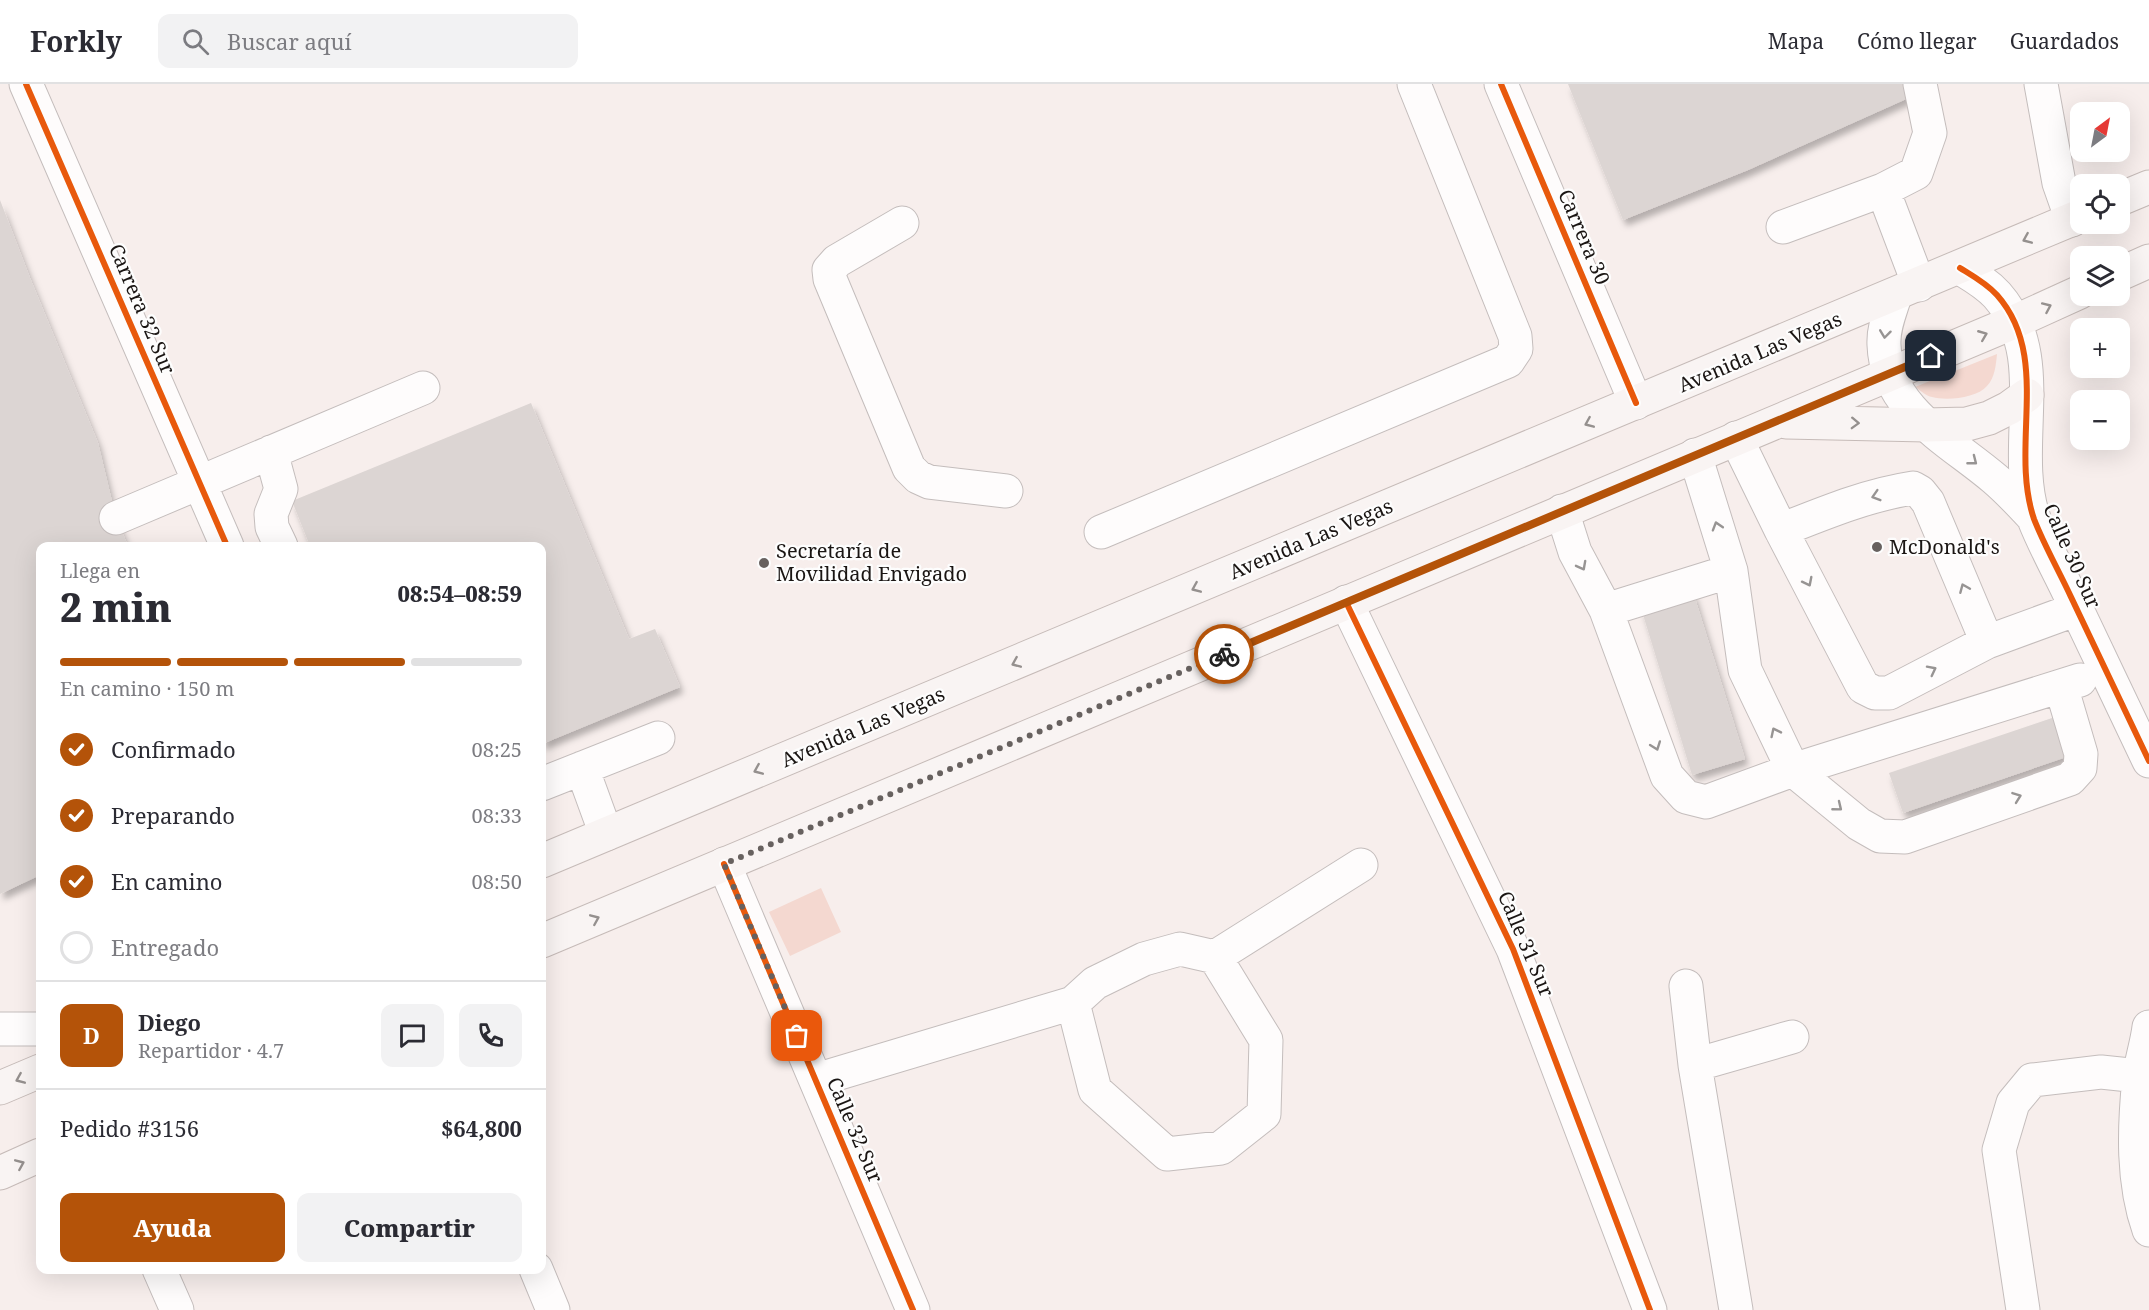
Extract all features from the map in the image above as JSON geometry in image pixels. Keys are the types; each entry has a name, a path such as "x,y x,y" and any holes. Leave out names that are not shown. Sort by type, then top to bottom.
{"main road":[{"path":"2130,196 2149,187"},
{"name":"Avenida Las Vegas","path":"546,859 2070,221"},
{"path":"2130,270 2149,261"},
{"path":"546,939 2070,297"},
{"path":"1775,421 1967,424 1989,418 2009,408 2026,394"},
{"path":"0,1088 36,1073"},
{"path":"0,1173 36,1157"}],"street":[{"name":"Carrera 32 Sur","path":"26,84 225,542"},
{"path":"1101,532 1508,361 1516,349 1515,336 1414,84"},
{"name":"Carrera 30","path":"1501,84 1636,403"},
{"path":"1783,226 1883,190 1916,173 1930,133 1920,84"},
{"path":"2042,84 2059,183 2070,206"},
{"path":"1883,190 1907,290"},
{"path":"902,224 837,261 829,270 830,279 909,468 918,477 929,482 1006,490"},
{"name":"Calle 30 Sur","path":"1960,268 1981,280 1997,295 2014,322 2024,351 2025,466 2034,518 2149,761"},
{"name":"Calle 30 Sur","path":"1907,290 1885,327 1884,345 1890,373 1898,393 1926,425 1996,480 2034,518"},
{"path":"116,518 423,388"},
{"path":"1736,438 1863,687 1875,693 1889,693 1987,642 2077,609"},
{"path":"271,452 281,489 271,514 272,527 279,542"},
{"path":"1695,455 1731,571 1745,670 1793,770 1859,824 1880,836 1905,837 2070,778 2080,768 2081,754 2061,686"},
{"path":"1781,530 1883,493 1913,488 1920,492 1928,502 1987,642"},
{"path":"1562,511 1575,552 1606,610 1667,776 1686,796 1706,802 1793,770 2107,671"},
{"path":"1606,610 1731,571"},
{"name":"Calle 31 Sur","path":"1346,602 1513,949 1650,1310"},
{"path":"546,782 658,738"},
{"path":"582,768 606,834"},
{"name":"Calle 32 Sur","path":"724,864 913,1310"},
{"path":"816,1080 1073,1003 1095,983 1144,959 1180,950 1215,957 1361,865"},
{"path":"1073,1003 1095,1090 1167,1154 1221,1148 1264,1114 1266,1040 1215,957"},
{"path":"1686,986 1695,1065 1736,1310"},
{"path":"0,1029 36,1029"},
{"path":"2148,1036 2139,1076 2135,1153 2141,1208 2149,1230"},
{"path":"1695,1065 1792,1037"},
{"path":"2023,1310 1999,1150 2013,1102 2031,1080 2101,1072 2139,1076"},
{"path":"161,1274 177,1310"},
{"path":"538,1274 553,1310"}],"shaded area":[{"path":"1997,354 1992,379 1982,390 1969,396 1938,398 1915,387"},
{"path":"821,888 841,932 790,956 769,912"}],"building":[{"path":"1568,84 1910,84 1915,95 1748,170 1623,220"},
{"path":"0,200 98,443 116,518 126,542 36,542 36,877 0,894"},
{"path":"531,403 629,639 655,629 680,687 546,742 546,542 308,542 292,501"},
{"path":"1693,592 1745,759 1692,775 1641,608"},
{"path":"2058,716 2072,755 1903,813 1889,773"}],"cycle path":[{"path":"26,84 225,542"},
{"path":"1501,84 1636,403"},
{"path":"1960,268 1993,291 2013,319 2022,346 2026,374 2025,462 2027,491 2034,519 2149,761"},
{"path":"1346,602 1513,949 1650,1310"},
{"path":"724,864 913,1310"}],"way so far":[{"path":"797,1036 724,864 1224,654"}],"place":[{"name":"McDonald's","path":"1877,547"},
{"name":"Secretaría de Movilidad Envigado","path":"764,563"}],"route":[{"path":"1224,654 1931,356"}]}
